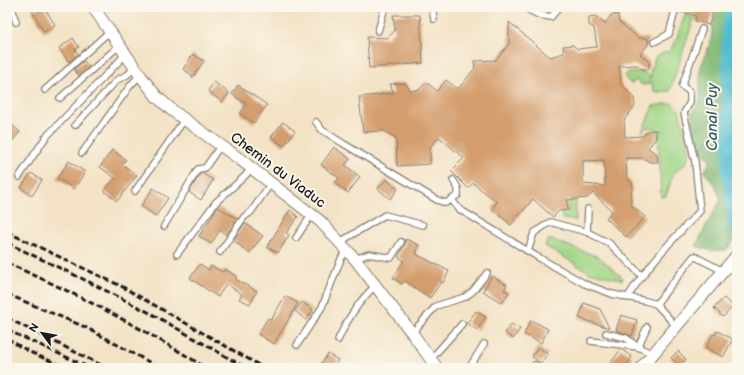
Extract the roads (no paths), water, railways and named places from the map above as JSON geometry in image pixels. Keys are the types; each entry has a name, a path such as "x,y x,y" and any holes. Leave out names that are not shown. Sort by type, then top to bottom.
{"street":[{"name":"Chemin du Viaduc","path":"97,8 110,31 157,98 184,120 252,168 320,221 355,259 434,364"},
{"path":"641,368 732,263"}],"lane":[{"path":"12,7 16,22"},
{"path":"378,31 385,7"},
{"path":"432,7 434,19"},
{"path":"523,7 539,15 551,16 559,7"},
{"path":"654,42 668,34 676,7"},
{"path":"627,298 641,275 700,211 695,162 684,113 690,102 690,92 682,86 702,29"},
{"path":"45,90 110,31"},
{"path":"60,98 123,50"},
{"path":"19,177 46,137 123,50"},
{"path":"75,125 117,80 138,72"},
{"path":"82,153 130,86 138,72"},
{"path":"136,191 184,120"},
{"path":"316,122 322,130 437,200 446,203 458,195 458,188 453,180"},
{"path":"164,226 198,169 205,168 221,145"},
{"path":"177,254 216,202 252,168"},
{"path":"220,252 244,217 251,212 271,183"},
{"path":"452,200 459,209 585,284 627,298 656,304 676,326"},
{"path":"587,232 588,209"},
{"path":"296,238 312,214"},
{"path":"298,345 322,307 341,259 343,246 385,215 423,225"},
{"path":"528,251 534,233 550,222 587,232 609,243 641,275"},
{"path":"355,259 368,254 391,258 401,242"},
{"path":"656,304 694,256 732,263"},
{"path":"412,333 436,306 465,297 473,291 487,273"},
{"path":"338,340 347,322 368,292 375,286"},
{"path":"434,364 462,324"},
{"path":"638,347 647,327"},
{"path":"606,333 626,338 638,347 653,354"},
{"path":"591,341 638,347"},
{"path":"469,368 484,344"}],"waterway":[{"name":"Canal Puy","path":"733,7 728,27 728,173 735,227"}],"railway":[{"path":"7,232 121,286 264,368"},
{"path":"7,243 152,314 246,368"},
{"path":"7,263 58,286 108,312 158,339 206,368"},
{"path":"7,294 85,327 160,368"},
{"path":"7,318 107,368"},
{"path":"7,330 90,368"},
{"path":"7,339 32,353 67,368"}]}
